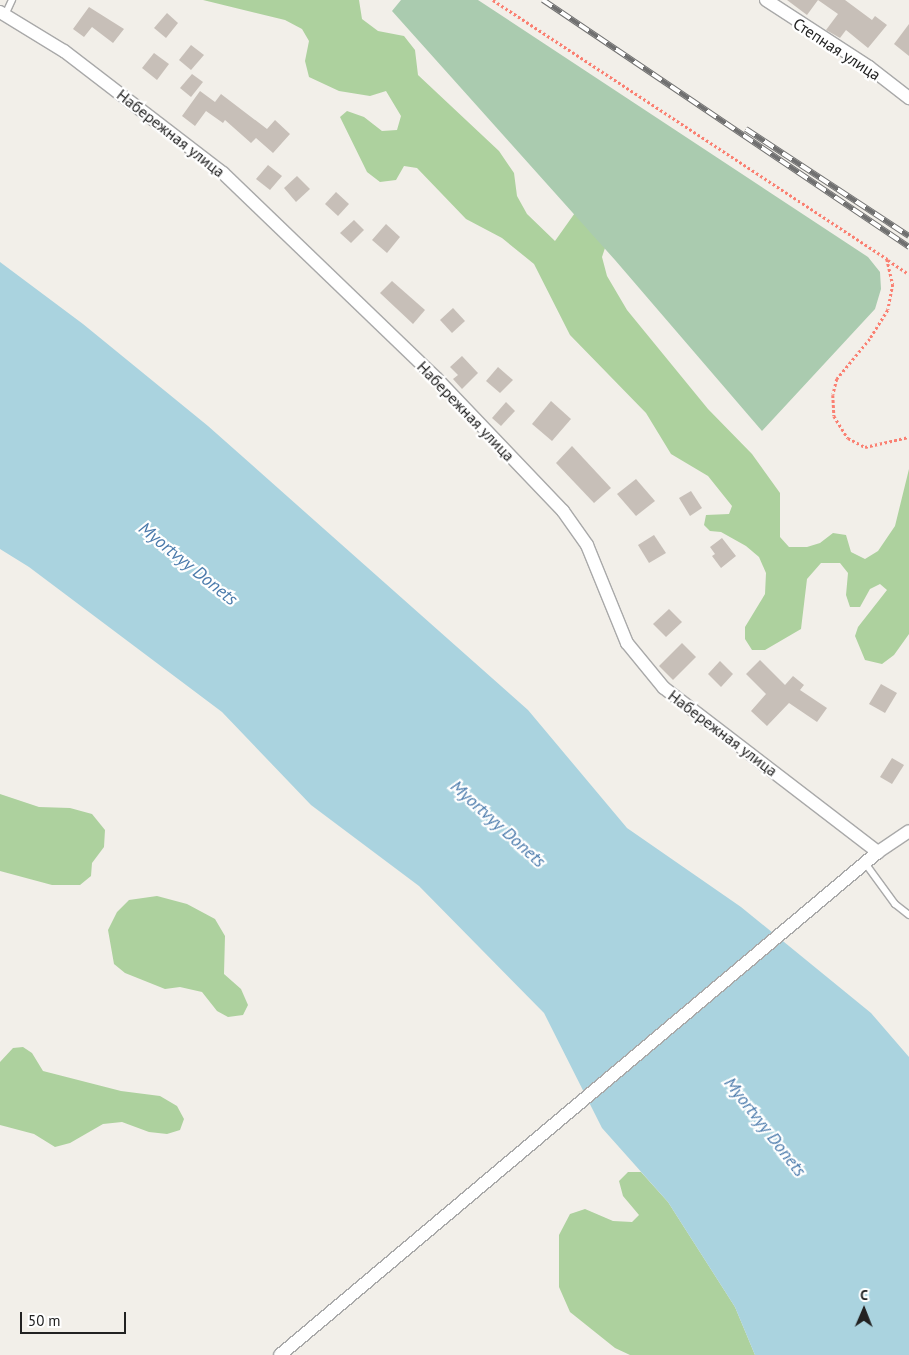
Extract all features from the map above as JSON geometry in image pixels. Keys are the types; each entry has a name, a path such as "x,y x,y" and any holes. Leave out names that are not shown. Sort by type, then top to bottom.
{"street":[{"name":"Степная улица","path":"766,0 909,98"},
{"name":"Набережная улица","path":"2,14 64,51 230,180 436,378 564,511 587,545 627,643 664,688 878,852"},
{"path":"280,1355 878,852 909,831"}],"lane":[{"path":"2,14 12,0"},
{"path":"865,863 895,904 909,915"}],"path":[{"path":"493,0 909,274"},
{"path":"887,259 894,284 888,310 870,339 837,379 833,395 834,416 848,438 865,447 909,437"}],"green space":[{"path":"203,0 359,0 362,19 378,31 404,36 415,50 418,75 499,151 514,173 517,196 527,214 555,241 577,210 608,239 602,257 607,276 627,310 708,409 752,454 780,493 780,537 789,547 807,547 820,543 833,533 846,535 851,552 865,559 878,551 895,526 909,469 909,634 894,655 882,664 865,660 855,636 858,627 887,590 880,584 870,589 860,607 850,607 846,595 848,573 840,563 821,563 807,579 801,629 765,650 752,650 745,639 745,627 765,594 766,573 759,557 746,546 721,532 710,531 704,525 706,515 729,514 732,506 708,476 671,454 646,413 570,335 534,264 502,238 466,219 417,168 404,166 396,180 380,182 367,172 340,117 347,111 364,117 382,131 397,130 401,116 386,91 370,96 339,91 309,77 305,61 309,41 302,29 285,20"},
{"path":"401,0 478,0 868,257 880,272 881,289 875,309 762,431 615,260 392,11"},
{"path":"0,794 39,807 70,808 92,814 105,830 104,847 92,863 91,876 80,885 52,885 0,871"},
{"path":"157,896 187,904 215,919 225,936 224,974 241,989 248,1005 243,1015 228,1017 217,1011 202,992 180,987 165,989 125,973 114,964 108,930 117,912 129,900"},
{"path":"23,1047 32,1053 43,1071 121,1091 160,1096 177,1106 184,1119 180,1130 167,1134 149,1132 122,1122 103,1124 70,1143 55,1147 34,1134 0,1125 0,1062 13,1048"},
{"path":"628,1172 641,1172 668,1202 735,1307 755,1355 630,1355 615,1348 570,1312 559,1287 559,1235 570,1214 585,1209 613,1221 632,1222 639,1215 623,1196 619,1181"}],"water":[{"name":"Myortvyy Donets","path":"0,262 83,324 208,426 528,710 627,828 741,907 871,1013 909,1057 909,1355 755,1355 735,1307 668,1202 602,1128 544,1013 419,886 311,805 222,712 29,567 0,549"}],"building":[{"path":"787,0 818,0 807,15"},
{"path":"818,0 845,0 872,20 875,16 887,25 868,48 846,30 840,38 826,30 838,14"},
{"path":"89,7 124,29 113,43 92,27 84,37 73,29"},
{"path":"167,13 178,23 166,38 154,28"},
{"path":"909,24 909,56 894,44"},
{"path":"191,45 204,55 191,70 179,60"},
{"path":"154,53 169,64 157,80 142,68"},
{"path":"192,74 203,82 191,97 180,88"},
{"path":"200,91 215,102 221,94 267,129 275,120 290,134 273,153 256,138 251,143 225,120 223,123 206,111 195,126 182,116"},
{"path":"268,165 282,176 270,190 256,179"},
{"path":"297,176 310,189 296,202 284,188"},
{"path":"336,192 349,204 338,216 325,204"},
{"path":"354,220 364,230 351,243 340,233"},
{"path":"386,224 400,237 387,253 372,240"},
{"path":"392,281 425,310 413,324 380,293"},
{"path":"453,308 465,321 452,333 440,320"},
{"path":"462,356 478,373 462,389 453,379 458,375 450,367"},
{"path":"498,367 513,380 500,393 486,381"},
{"path":"551,401 571,419 552,441 532,424"},
{"path":"506,402 515,411 501,426 492,418"},
{"path":"572,446 611,488 594,503 556,463"},
{"path":"636,479 655,501 636,516 617,494"},
{"path":"691,491 702,508 690,516 679,498"},
{"path":"654,535 666,553 649,563 638,545"},
{"path":"722,538 736,556 721,568 712,556 715,554 710,547"},
{"path":"669,609 682,622 666,637 653,624"},
{"path":"682,643 696,657 673,680 659,666"},
{"path":"760,660 785,685 793,676 804,685 800,690 827,708 817,722 789,703 767,726 751,711 766,694 746,674"},
{"path":"720,661 733,674 721,687 708,674"},
{"path":"881,684 897,693 885,713 869,704"},
{"path":"892,758 904,765 892,784 880,777"}],"railway":[{"path":"543,0 909,247"},
{"path":"746,129 909,236"}]}
